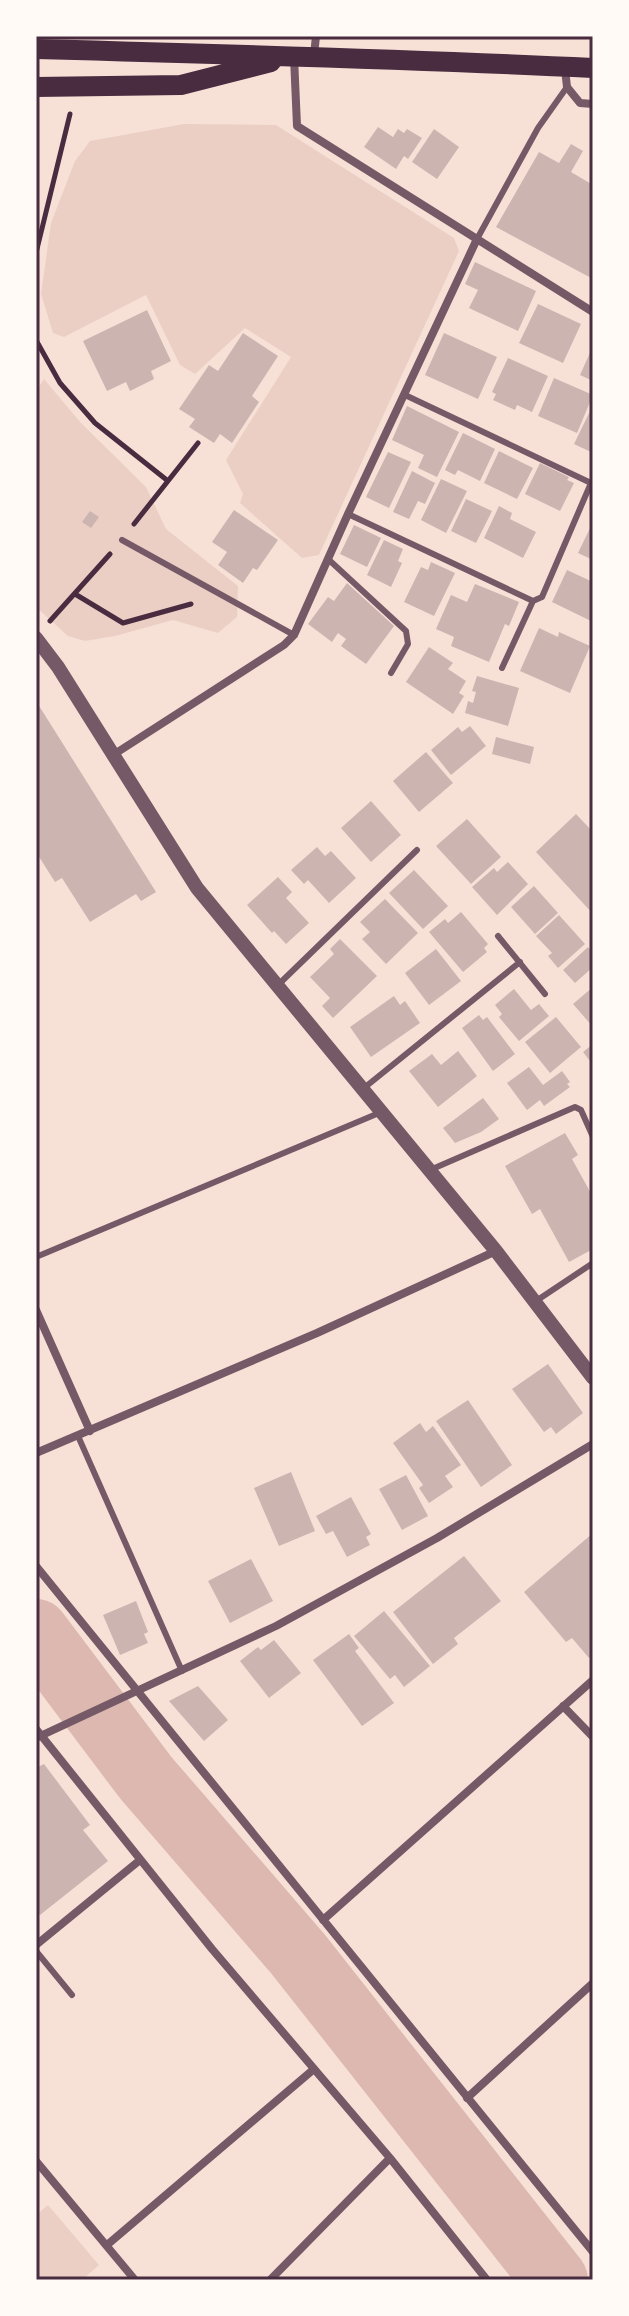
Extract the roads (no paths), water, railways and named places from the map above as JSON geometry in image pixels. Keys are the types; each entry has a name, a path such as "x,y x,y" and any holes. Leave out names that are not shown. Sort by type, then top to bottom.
{"main road":[{"path":"36,49 308,49 566,76 593,68"},
{"path":"36,87 181,85 308,49"}],"street":[{"path":"308,49 297,126 593,312"},
{"path":"566,76 580,103 593,104"},
{"path":"113,755 284,645 294,635 477,239"},
{"path":"40,633 58,667 197,888 496,1251 593,1378"},
{"path":"36,1453 317,1333 496,1251"},
{"path":"36,1310 90,1431"},
{"path":"487,2280 390,2158 212,1949 41,1734 276,1626 437,1538 593,1444"},
{"path":"36,1566 134,1692 593,2252"},
{"path":"323,1920 593,1680"},
{"path":"563,1706 593,1737"},
{"path":"36,1948 140,1860"},
{"path":"467,2098 593,1983"},
{"path":"107,2245 314,2069"},
{"path":"270,2280 390,2158"},
{"path":"36,2161 135,2280"}],"lane":[{"path":"477,239 566,76"},
{"path":"405,395 591,483 542,597 533,601 502,668"},
{"path":"348,514 533,601"},
{"path":"122,540 294,635"},
{"path":"328,559 337,564 406,631 408,644 391,673"},
{"path":"276,987 417,850"},
{"path":"498,936 545,994"},
{"path":"363,1089 520,962"},
{"path":"430,1170 575,1107 581,1110 593,1137"},
{"path":"36,1257 381,1112"},
{"path":"535,1301 593,1263"},
{"path":"78,1436 182,1671"},
{"path":"36,1948 72,1995"}],"waterway":[{"path":"36,1632 146,1778 298,1954 555,2280"}]}
